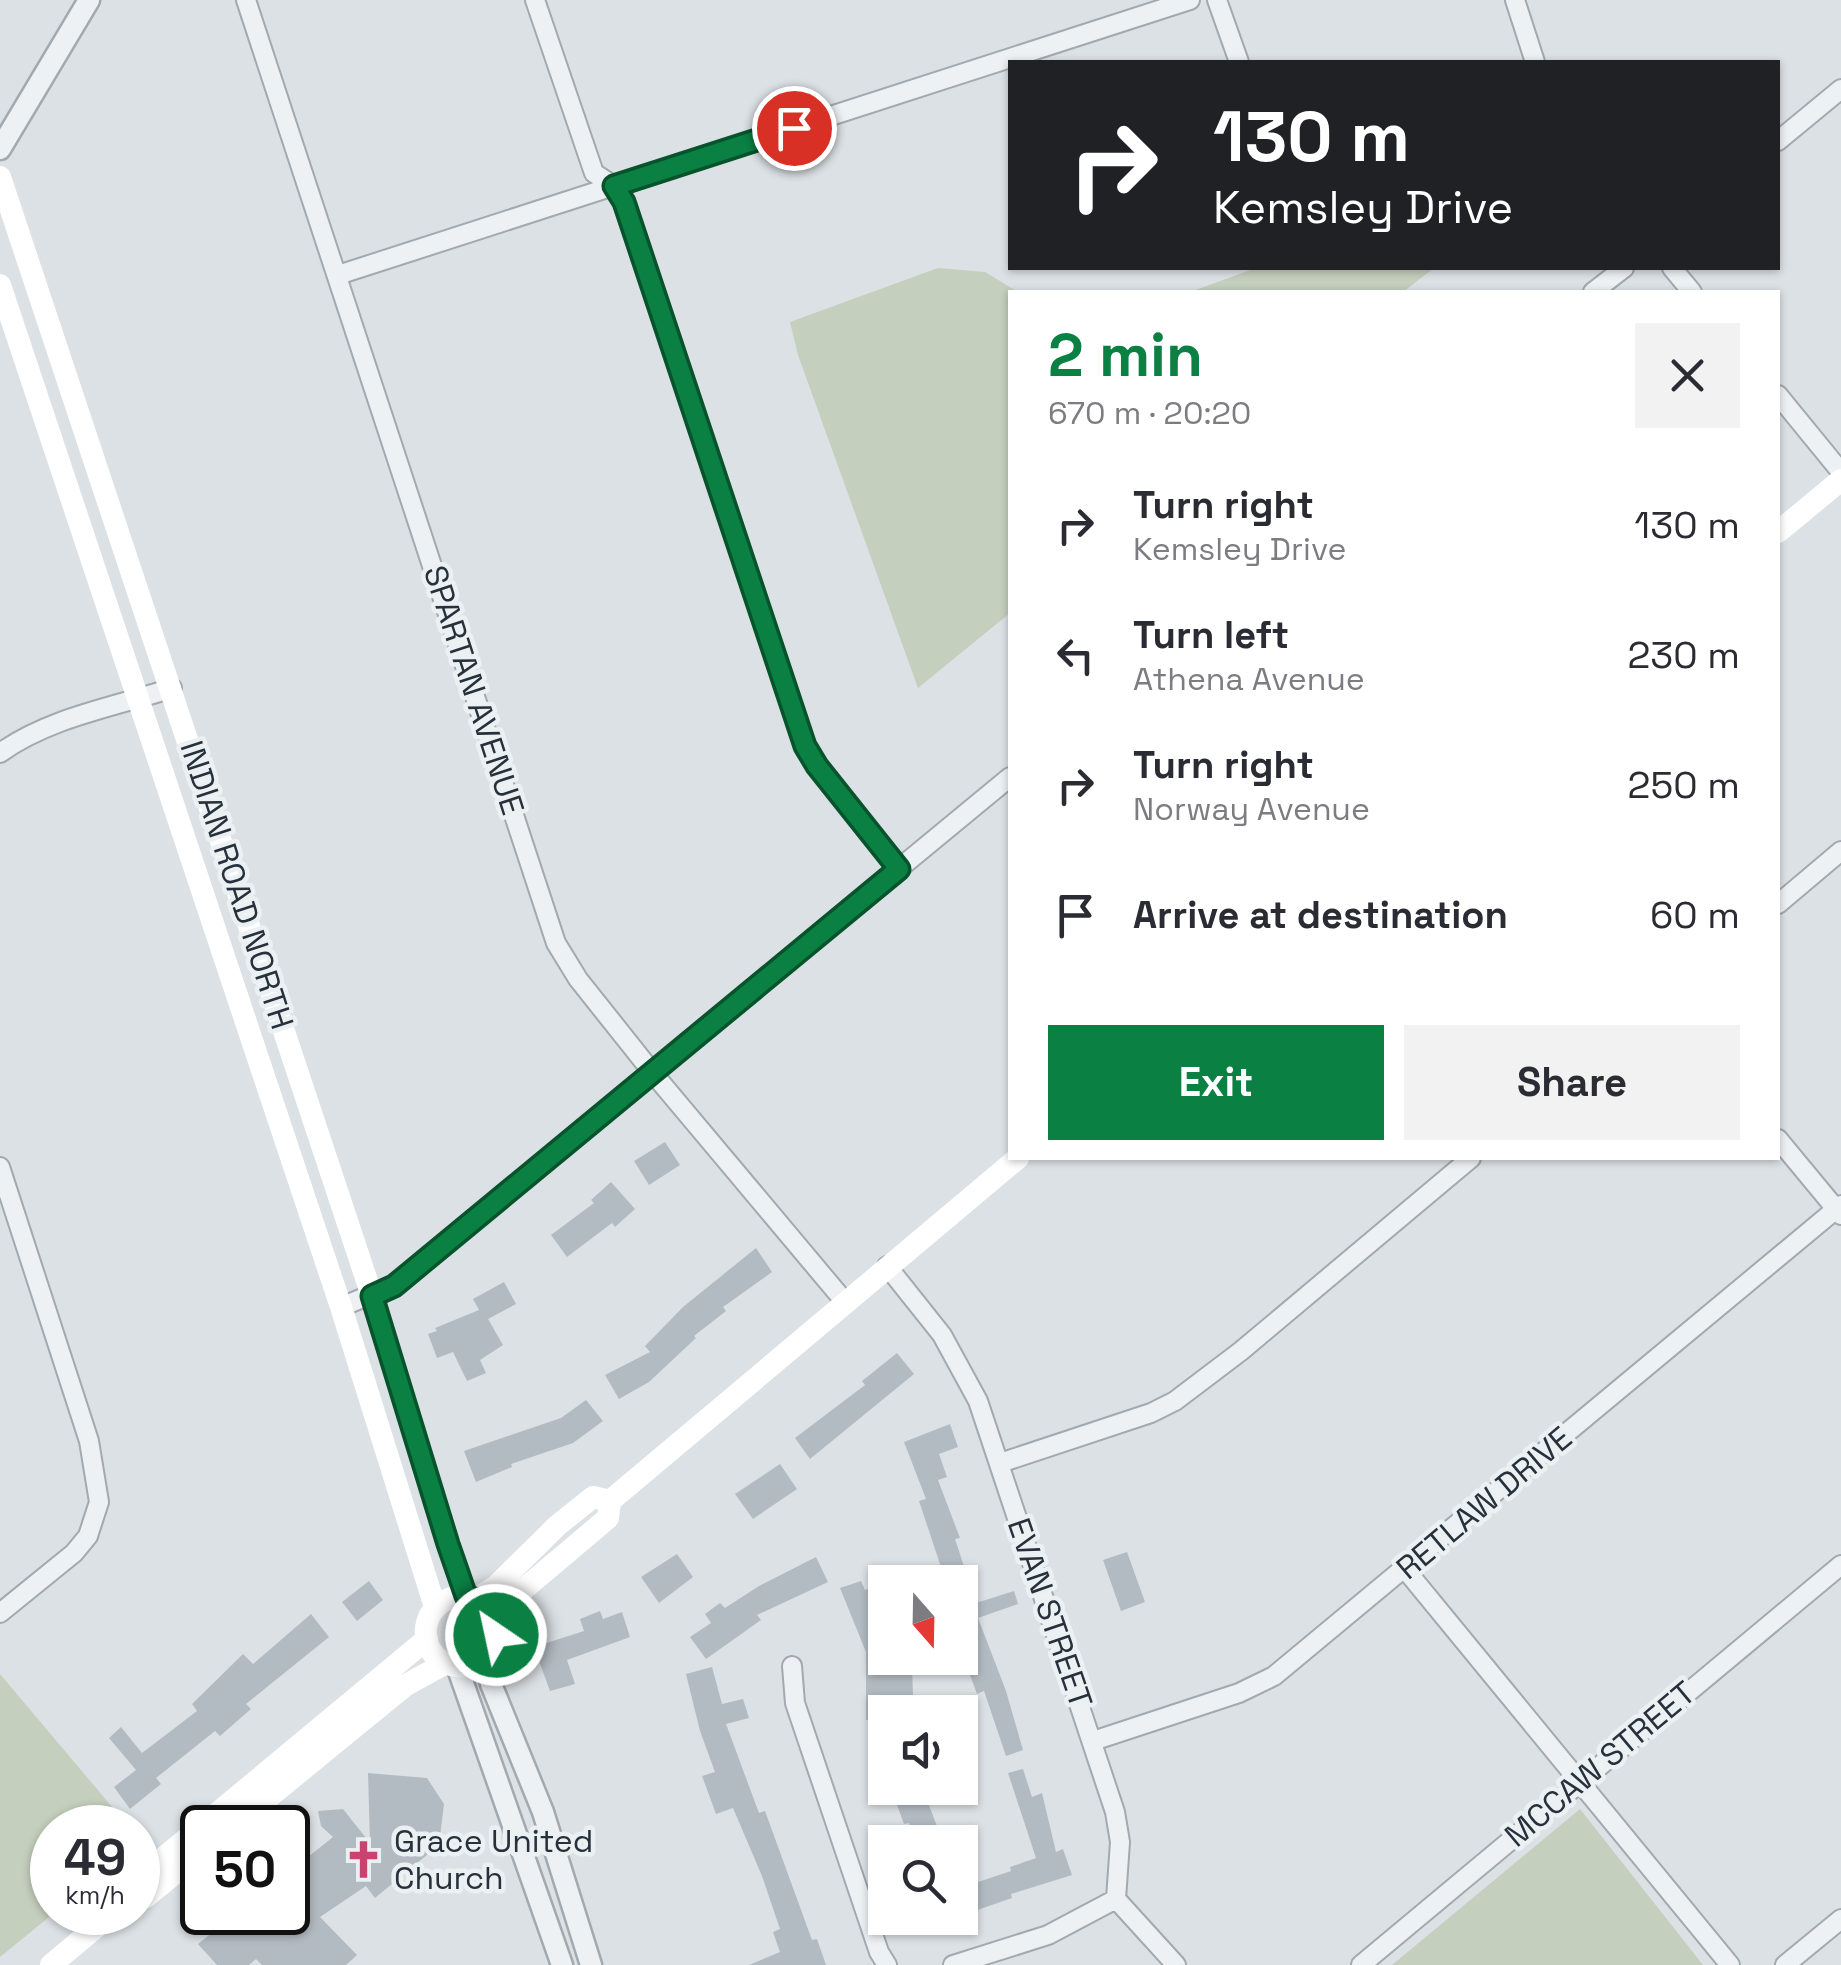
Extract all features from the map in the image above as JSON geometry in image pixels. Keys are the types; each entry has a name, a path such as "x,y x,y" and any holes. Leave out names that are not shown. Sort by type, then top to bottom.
{"main road":[{"name":"INDIAN ROAD NORTH","path":"0,177 372,1296 448,1544 471,1597 488,1608 495,1623"},
{"name":"INDIAN ROAD NORTH","path":"0,285 341,1308 435,1607"},
{"path":"1780,530 1841,480"},
{"path":"259,1805 406,1684 452,1664 472,1664 485,1656 494,1641 495,1623 512,1599 608,1518 610,1501 1016,1160"},
{"path":"452,1664 430,1649 426,1639 428,1618 435,1607 452,1596 471,1597 496,1586 558,1525 594,1497 610,1501"},
{"path":"160,1861 426,1639"},
{"path":"160,1886 180,1869"},
{"path":"51,1965 87,1935"}],"street":[{"path":"0,149 88,0"},
{"name":"SPARTAN AVENUE","path":"246,0 556,942 578,979 652,1072 845,1302"},
{"path":"534,0 594,173 614,186 624,202 805,746 899,869"},
{"path":"338,275 1190,0"},
{"path":"1217,0 1238,60"},
{"path":"1515,0 1535,60"},
{"path":"1780,139 1841,89"},
{"path":"1596,290 1622,270"},
{"path":"1674,270 1690,290"},
{"path":"1780,398 1841,472"},
{"path":"0,753 36,731 172,688"},
{"path":"341,1308 394,1286 1008,779"},
{"path":"1780,902 1841,851"},
{"path":"1780,1141 1839,1210"},
{"path":"1000,1463 1175,1401 1241,1351 1469,1160"},
{"path":"0,1168 90,1441 100,1502 88,1536 74,1553 0,1613"},
{"name":"RETLAW DRIVE","path":"1092,1741 1259,1684 1307,1651 1839,1210"},
{"name":"EVAN STREET","path":"887,1266 962,1366 978,1401 1118,1828 1116,1900"},
{"name":"MCCAW STREET","path":"1360,1965 1841,1565"},
{"path":"1405,1569 1730,1965"},
{"path":"485,1656 491,1684 543,1812 590,1965"},
{"path":"452,1664 562,1965"},
{"path":"792,1666 794,1703 879,1952 887,1965"},
{"path":"954,1965 1048,1934 1116,1900 1176,1965"},
{"path":"1785,1965 1841,1919"}],"green space":[{"path":"938,268 985,272 1015,290 1008,290 1008,615 918,688 798,355 790,322"},
{"path":"1250,270 1431,270 1406,290 1196,290"},
{"path":"0,1674 110,1805 30,1805 30,1933 0,1957"},
{"path":"1580,1809 1703,1965 1392,1965"}],"building":[{"path":"665,1142 680,1165 649,1185 634,1161"},
{"path":"611,1182 635,1209 615,1227 612,1223 567,1257 551,1235 594,1203 591,1200"},
{"path":"756,1248 772,1272 723,1307 726,1311 694,1336 649,1382 619,1399 605,1375 650,1352 645,1346 683,1307"},
{"path":"504,1282 516,1304 488,1319 503,1345 480,1360 486,1373 467,1381 453,1352 437,1358 428,1334 479,1310 473,1299"},
{"path":"897,1353 914,1374 810,1459 795,1438 865,1385 862,1381"},
{"path":"586,1400 603,1421 573,1443 511,1464 512,1467 476,1482 464,1451 561,1418"},
{"path":"950,1424 958,1447 939,1454 947,1477 938,1480 960,1538 955,1539 964,1565 940,1565 919,1501 926,1499 904,1442"},
{"path":"780,1464 797,1489 753,1519 735,1494"},
{"path":"1127,1552 1145,1602 1121,1611 1103,1560"},
{"path":"677,1554 693,1577 659,1603 641,1577"},
{"path":"816,1557 828,1582 757,1615 761,1620 706,1659 690,1637 711,1623 705,1614 720,1603 725,1608"},
{"path":"369,1581 383,1600 357,1621 342,1602"},
{"path":"861,1581 868,1589 868,1675 912,1675 913,1695 868,1695 868,1720 866,1652 840,1588"},
{"path":"1014,1591 1018,1604 978,1618 978,1602"},
{"path":"600,1611 603,1619 622,1612 630,1637 567,1660 575,1684 550,1691 534,1647 584,1631 580,1619"},
{"path":"311,1614 329,1637 246,1704 251,1709 220,1736 215,1731 156,1778 161,1784 135,1805 127,1805 114,1787 136,1770 109,1738 121,1727 142,1753 197,1711 192,1704 243,1654 253,1664"},
{"path":"978,1618 1023,1750 1006,1756 984,1691 977,1694 970,1675 978,1675"},
{"path":"712,1667 722,1704 743,1699 749,1718 726,1724 759,1813 765,1811 812,1940 817,1939 826,1965 749,1965 780,1952 773,1932 780,1929 733,1808 716,1814 702,1776 715,1772 686,1674"},
{"path":"1023,1769 1032,1797 1042,1793 1056,1852 1063,1849 1072,1875 1011,1894 1012,1898 978,1910 978,1882 1036,1858 1008,1773"},
{"name":"Grace United Church","path":"368,1773 427,1778 444,1804 439,1845 375,1898 366,1886 320,1917 357,1955 346,1965 262,1965 256,1959 249,1965 217,1965 198,1944 209,1935 310,1935 310,1855 333,1837 321,1826 318,1811 343,1809 370,1843"},
{"path":"897,1805 929,1805 937,1825 909,1823 904,1824"}],"place":[{"name":"Grace United Church","path":"364,1859"}],"route":[{"path":"496,1635 488,1608 466,1596 372,1296 394,1286 899,869 805,746 624,202 614,186 794,128"}]}
